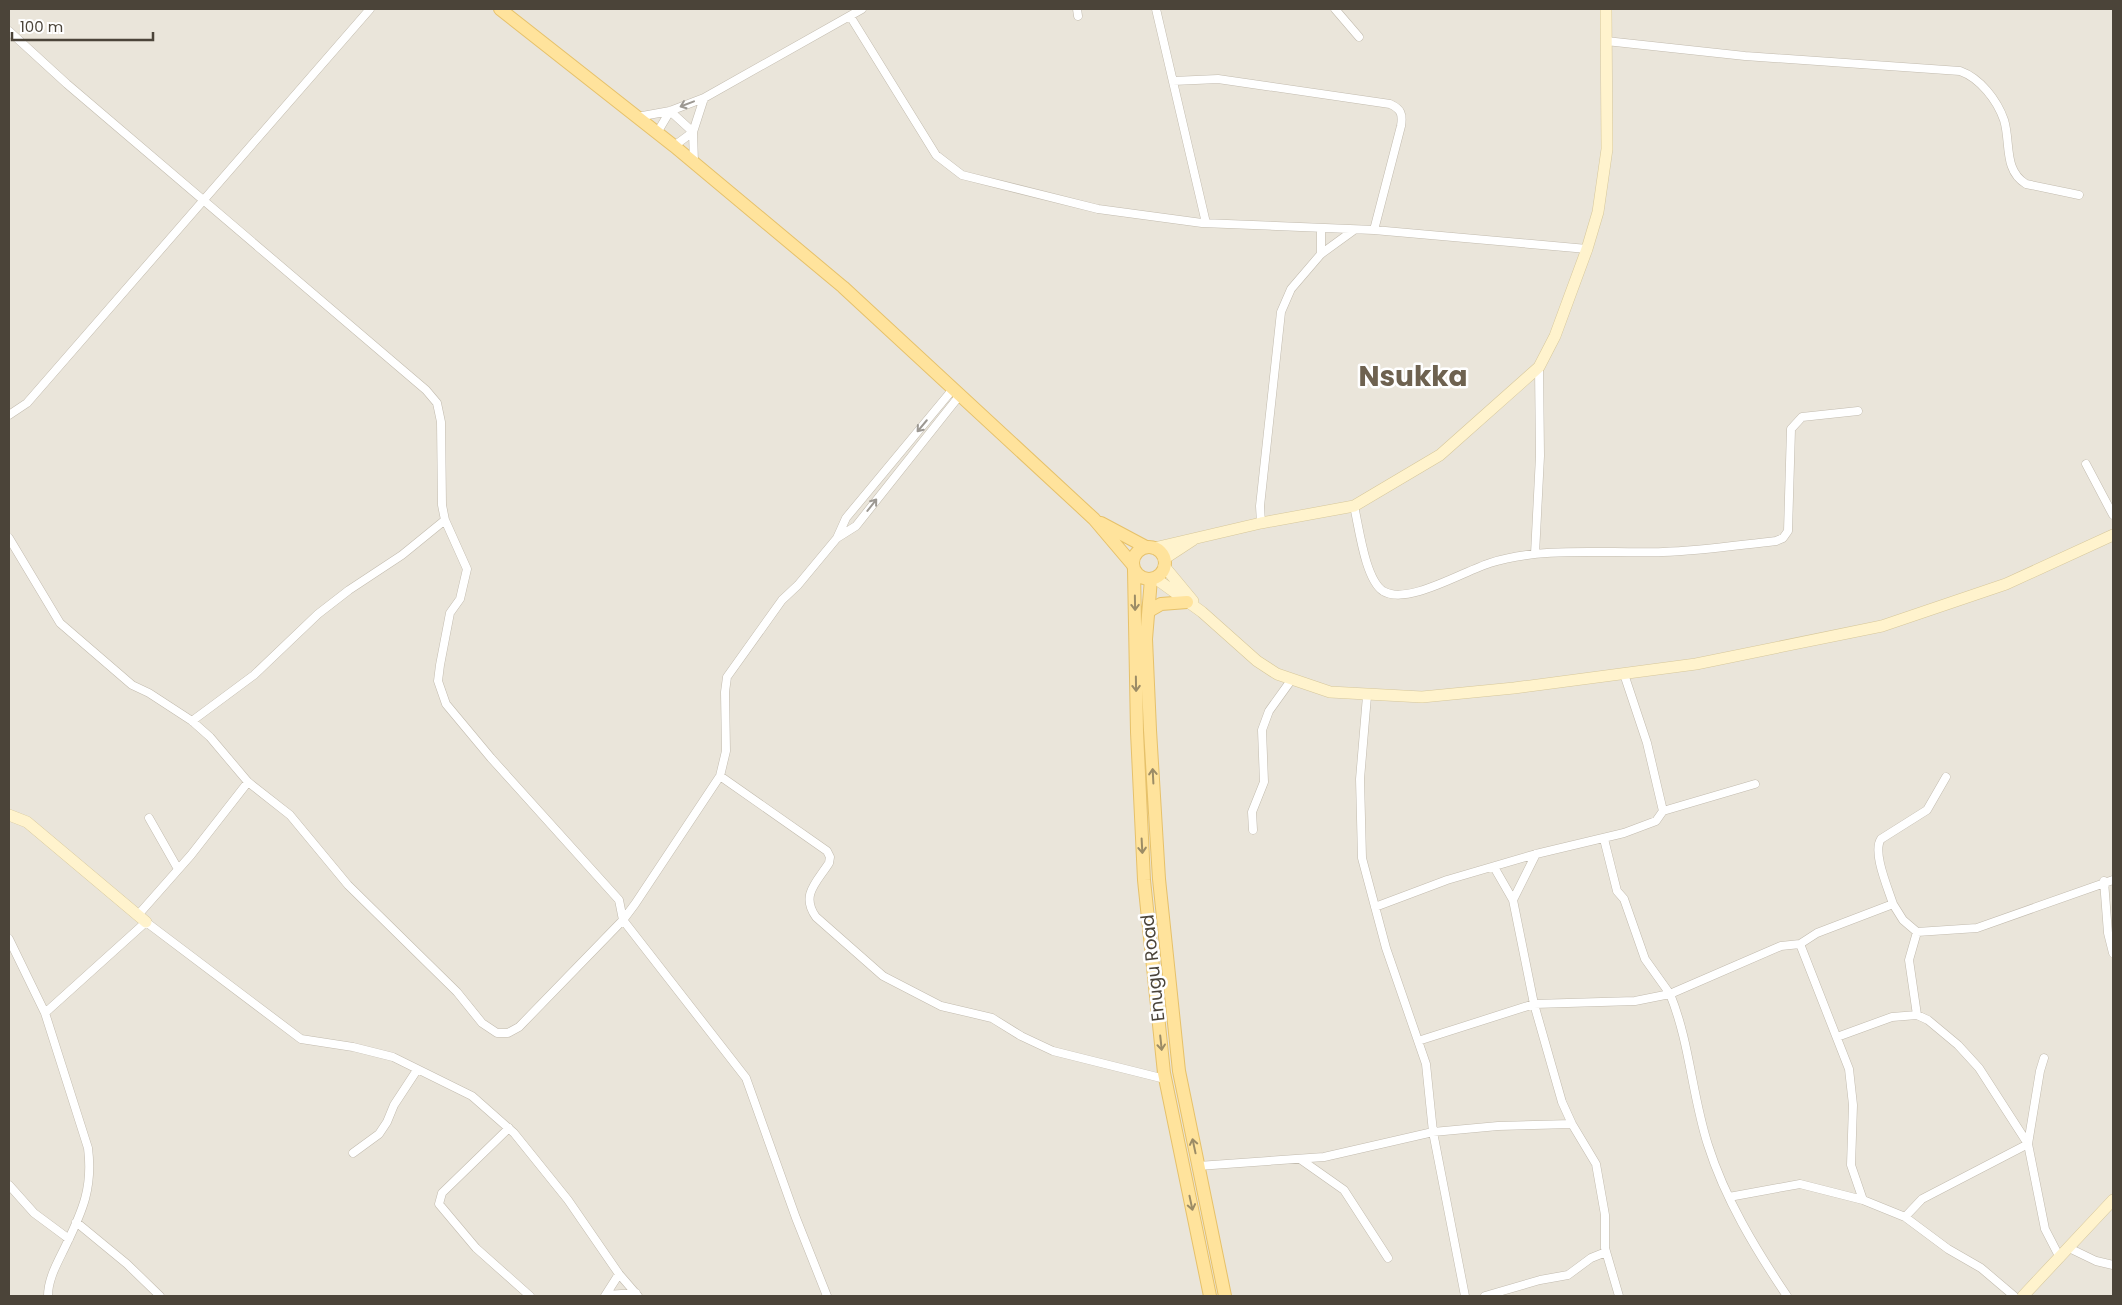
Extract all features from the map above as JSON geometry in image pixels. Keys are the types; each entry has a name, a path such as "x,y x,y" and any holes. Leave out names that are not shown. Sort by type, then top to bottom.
{"main road":[{"path":"500,9 657,132 843,287 1094,519 1141,577 1153,578 1159,575 1164,562 1162,554 1094,519"},
{"path":"1134,568 1136,553 1150,547"},
{"name":"Enugu Road","path":"1134,568 1137,732 1144,880 1165,1079 1210,1296"},
{"path":"1153,578 1146,639 1159,880 1179,1070 1225,1296"},
{"path":"1149,611 1161,604 1187,602"}],"street":[{"path":"9,415 27,402 370,9"},
{"path":"637,117 670,111 704,98 862,9"},
{"path":"1156,9 1206,223"},
{"path":"1335,9 1360,37"},
{"path":"1150,547 1193,540 1260,523 1354,506 1440,455 1539,367 1555,336 1587,249 1598,212 1607,148 1606,9"},
{"path":"850,16 936,155 962,176 1098,210 1206,223 1374,230 1587,249"},
{"path":"9,32 426,390 437,404 441,422 442,505 445,520 467,569 460,599 450,613 440,665 438,681 446,704 490,758 619,900 623,920 746,1078 796,1218 827,1296"},
{"path":"1606,41 1745,56 1960,71 1970,75 1993,98 2004,120 2012,172 2026,184 2078,195"},
{"path":"1173,81 1218,79 1390,104 1398,108 1403,115 1401,126 1374,230"},
{"path":"694,163 693,132 704,98"},
{"path":"670,111 693,132"},
{"path":"657,132 670,111"},
{"path":"674,146 693,132"},
{"path":"1320,229 1321,254"},
{"path":"1260,523 1260,506 1281,312 1291,289 1321,254 1354,230"},
{"path":"1534,554 1540,456 1539,367"},
{"path":"9,538 60,623 132,685 149,693 192,721 210,737 248,782 290,815 348,885 456,992 482,1023 497,1032 508,1033 519,1027 623,920 635,904 720,776 726,751 725,692 727,676 782,600 798,585 837,538 846,518 957,392"},
{"path":"837,538 856,526 957,392"},
{"path":"1354,506 1373,580 1382,590 1394,595 1414,593 1490,562 1534,554 1666,552 1776,541 1784,538 1788,531 1791,430 1795,422 1802,417 1858,411"},
{"path":"2086,464 2113,514"},
{"path":"192,721 254,674 318,614 349,590 402,556 445,520"},
{"path":"1153,578 1202,612 1257,661 1277,674 1330,692 1367,696 1422,697 1514,688 1696,664 1882,626 2006,584 2113,535"},
{"path":"1193,540 1164,562 1202,612"},
{"path":"1624,674 1647,743 1663,811"},
{"path":"1253,830 1252,812 1264,782 1262,730 1269,711 1292,680"},
{"path":"1367,696 1360,779 1362,858 1386,948 1426,1064 1433,1132 1465,1296"},
{"path":"720,776 827,851 830,857 829,863 809,895 809,908 816,917 883,976 941,1006 992,1018 1020,1036 1053,1051 1165,1079"},
{"path":"1946,777 1927,810 1882,839 1878,844 1878,854 1893,904 1903,920 1917,932 1977,928 2104,881 2113,880"},
{"path":"45,1013 142,918 178,869 248,782"},
{"path":"1375,907 1447,880 1494,866 1536,854 1604,839 1656,821 1663,811 1755,784"},
{"path":"9,815 27,822 142,918 301,1039 353,1047 393,1057 472,1096 509,1128 568,1200 619,1274 637,1294"},
{"path":"149,818 178,869"},
{"path":"1604,839 1617,891 1624,899 1646,958 1670,994 1680,1018 1708,1145 1729,1197 1757,1252 1787,1296"},
{"path":"1513,900 1536,854"},
{"path":"1494,866 1513,900 1534,1004 1562,1102 1572,1124 1596,1164 1605,1215 1606,1252 1619,1296"},
{"path":"2104,881 2108,933 2113,953"},
{"path":"619,900 635,904"},
{"path":"1418,1041 1534,1004 1635,1001 1670,994 1781,946 1800,944 1817,933 1893,904"},
{"path":"1917,932 1909,960 1917,1015"},
{"path":"9,939 45,1013 88,1148 91,1171 89,1187 69,1239 53,1272 48,1296"},
{"path":"1800,944 1849,1069 1853,1105 1851,1165 1863,1200"},
{"path":"1837,1037 1892,1017 1917,1015 1928,1020 1958,1045 1979,1068 2028,1144"},
{"path":"2044,1058 2040,1071 2028,1144 2045,1228 2060,1258"},
{"path":"353,1153 379,1134 388,1122 394,1105 417,1070"},
{"path":"1198,1166 1324,1157 1433,1132 1498,1126 1572,1124"},
{"path":"509,1128 442,1193 439,1204 476,1248 530,1296"},
{"path":"1906,1217 1922,1199 2028,1144"},
{"path":"1300,1159 1344,1190 1388,1258"},
{"path":"1729,1197 1800,1184 1863,1200 1906,1217 1948,1249 1981,1268 2014,1296"},
{"path":"9,1185 34,1213 69,1239"},
{"path":"2023,1296 2113,1200"},
{"path":"76,1222 127,1264 160,1296"},
{"path":"2069,1248 2096,1261 2113,1265"},
{"path":"1485,1296 1540,1280 1568,1275 1591,1258 1606,1252"},
{"path":"606,1295 619,1274"},
{"path":"606,1295 637,1294"}],"shaded area":[{"path":"9,9 2113,9 2113,1296 9,1296"}],"district":[{"name":"Nsukka","path":"1413,376"}]}
